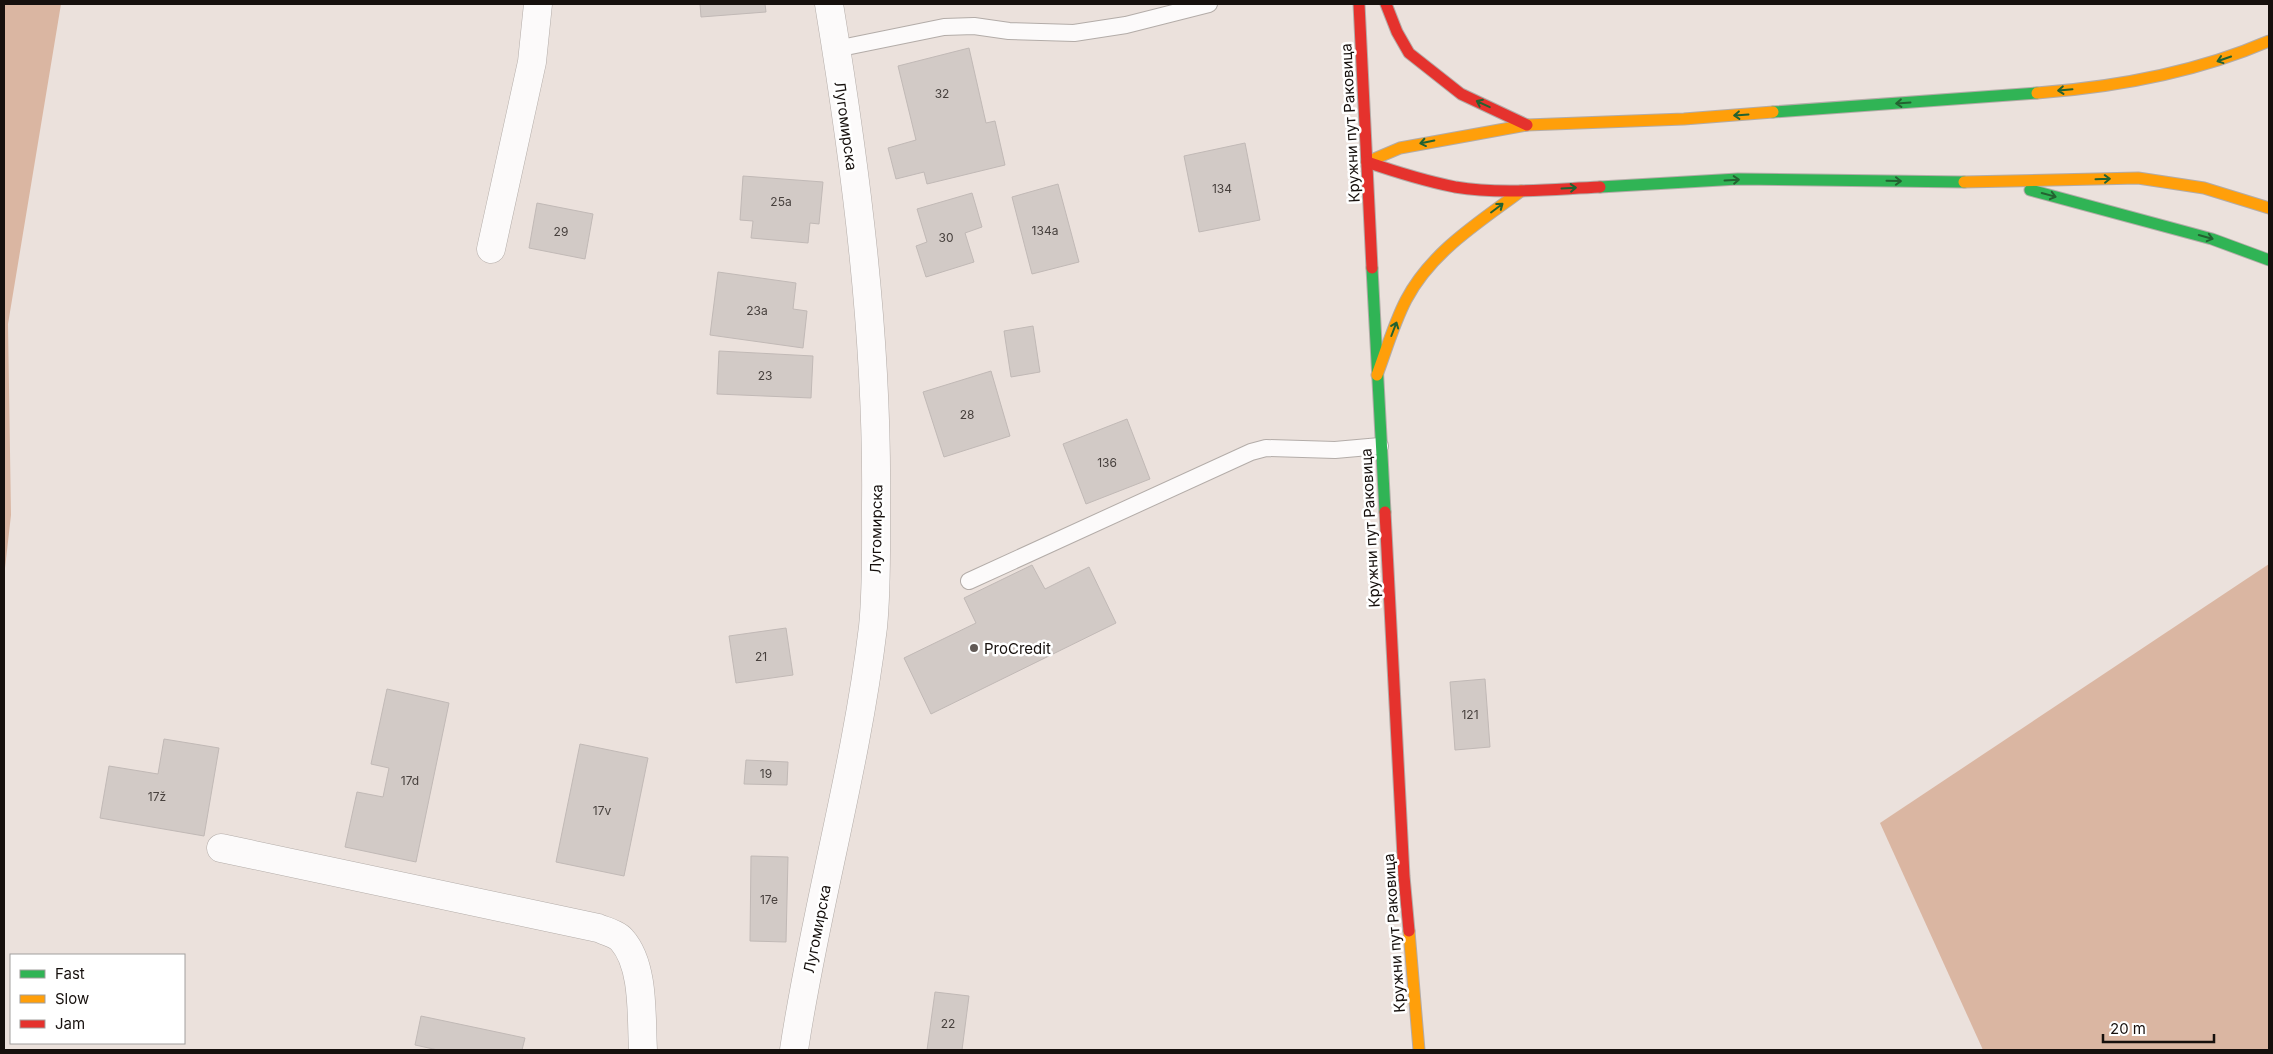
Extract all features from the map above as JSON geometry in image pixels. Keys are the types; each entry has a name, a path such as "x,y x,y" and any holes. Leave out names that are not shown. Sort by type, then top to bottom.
{"main road":[{"name":"Кружни пут Раковица","path":"1359,4 1380,446 1404,876 1419,1050"},
{"path":"1386,4 1397,32 1409,53 1462,94 1527,125"},
{"path":"1367,162 1400,148 1527,125 1684,119 2129,84 2194,70 2248,51 2269,41"},
{"path":"1367,162 1400,174 1458,187 1520,191 1738,179 2002,183 2138,178 2204,188 2269,208"},
{"path":"2002,183 2212,239 2269,260"},
{"path":"1377,375 1406,300 1426,273 1448,245 1520,191"}],"street":[{"path":"491,249 532,62 538,4"},
{"name":"Лугомирска","path":"794,1050 867,670 876,593 877,449 872,356 862,245 829,4"},
{"path":"221,848 598,928 622,939 635,963 640,994 643,1050"}],"lane":[{"path":"836,49 944,27 974,26 1009,31 1074,33 1126,25 1209,4"},
{"path":"969,581 1251,452 1266,448 1335,450 1380,446"}],"shaded area":[{"path":"4,4 61,4 8,324 11,515 4,577"},
{"path":"2269,564 2269,1050 1983,1050 1880,823"}],"building":[{"path":"700,4 765,4 766,12 701,17"},
{"path":"969,48 986,123 995,121 1005,165 927,184 924,172 896,179 888,148 916,140 898,66"},
{"path":"1245,143 1260,220 1199,232 1184,156"},
{"path":"743,176 823,182 819,224 810,223 808,243 751,238 753,221 740,220"},
{"path":"1058,184 1079,262 1032,274 1012,197"},
{"path":"972,193 982,227 965,233 974,262 926,277 916,246 927,242 917,209"},
{"path":"537,203 593,214 585,259 529,248"},
{"path":"718,272 796,283 793,309 807,311 803,348 710,335"},
{"path":"1033,326 1040,372 1011,377 1004,331"},
{"path":"719,351 813,356 811,398 717,394"},
{"path":"991,371 1010,436 944,457 923,392"},
{"path":"1127,419 1150,479 1086,504 1063,444"},
{"path":"1032,565 1045,589 1089,567 1116,623 931,714 904,658 976,623 964,598"},
{"path":"786,628 793,675 736,683 729,636"},
{"path":"1485,679 1490,747 1455,750 1450,682"},
{"path":"387,689 449,703 416,862 345,847 357,792 383,797 389,768 371,764"},
{"path":"164,739 219,748 204,836 100,818 109,766 158,774"},
{"path":"580,744 648,758 624,876 556,862"},
{"path":"746,760 788,762 787,785 744,784"},
{"path":"751,856 788,857 786,942 750,941"},
{"path":"935,992 969,996 962,1050 927,1050"},
{"path":"421,1016 525,1038 522,1050 438,1050 415,1045"}],"traffic: fast":[{"path":"1773,112 2037,93"},
{"path":"1600,187 1738,179 1964,182"},
{"path":"2030,190 2212,239 2269,260"},
{"path":"1372,268 1385,512"}],"traffic: slow":[{"path":"2037,93 2097,87 2155,77 2213,62 2269,41"},
{"path":"1367,162 1400,148 1527,125 1684,119 1773,112"},
{"path":"1964,182 2138,178 2204,188 2269,208"},
{"path":"1377,375 1406,300 1428,267 1472,227 1521,191"},
{"path":"1409,931 1419,1050"}],"traffic: jam":[{"path":"1359,4 1372,268"},
{"path":"1386,4 1397,32 1409,53 1461,94 1527,125"},
{"path":"1367,162 1433,182 1455,187 1491,191 1600,187"},
{"path":"1385,512 1404,876 1409,931"}],"place":[{"name":"ProCredit","path":"974,648"}]}
